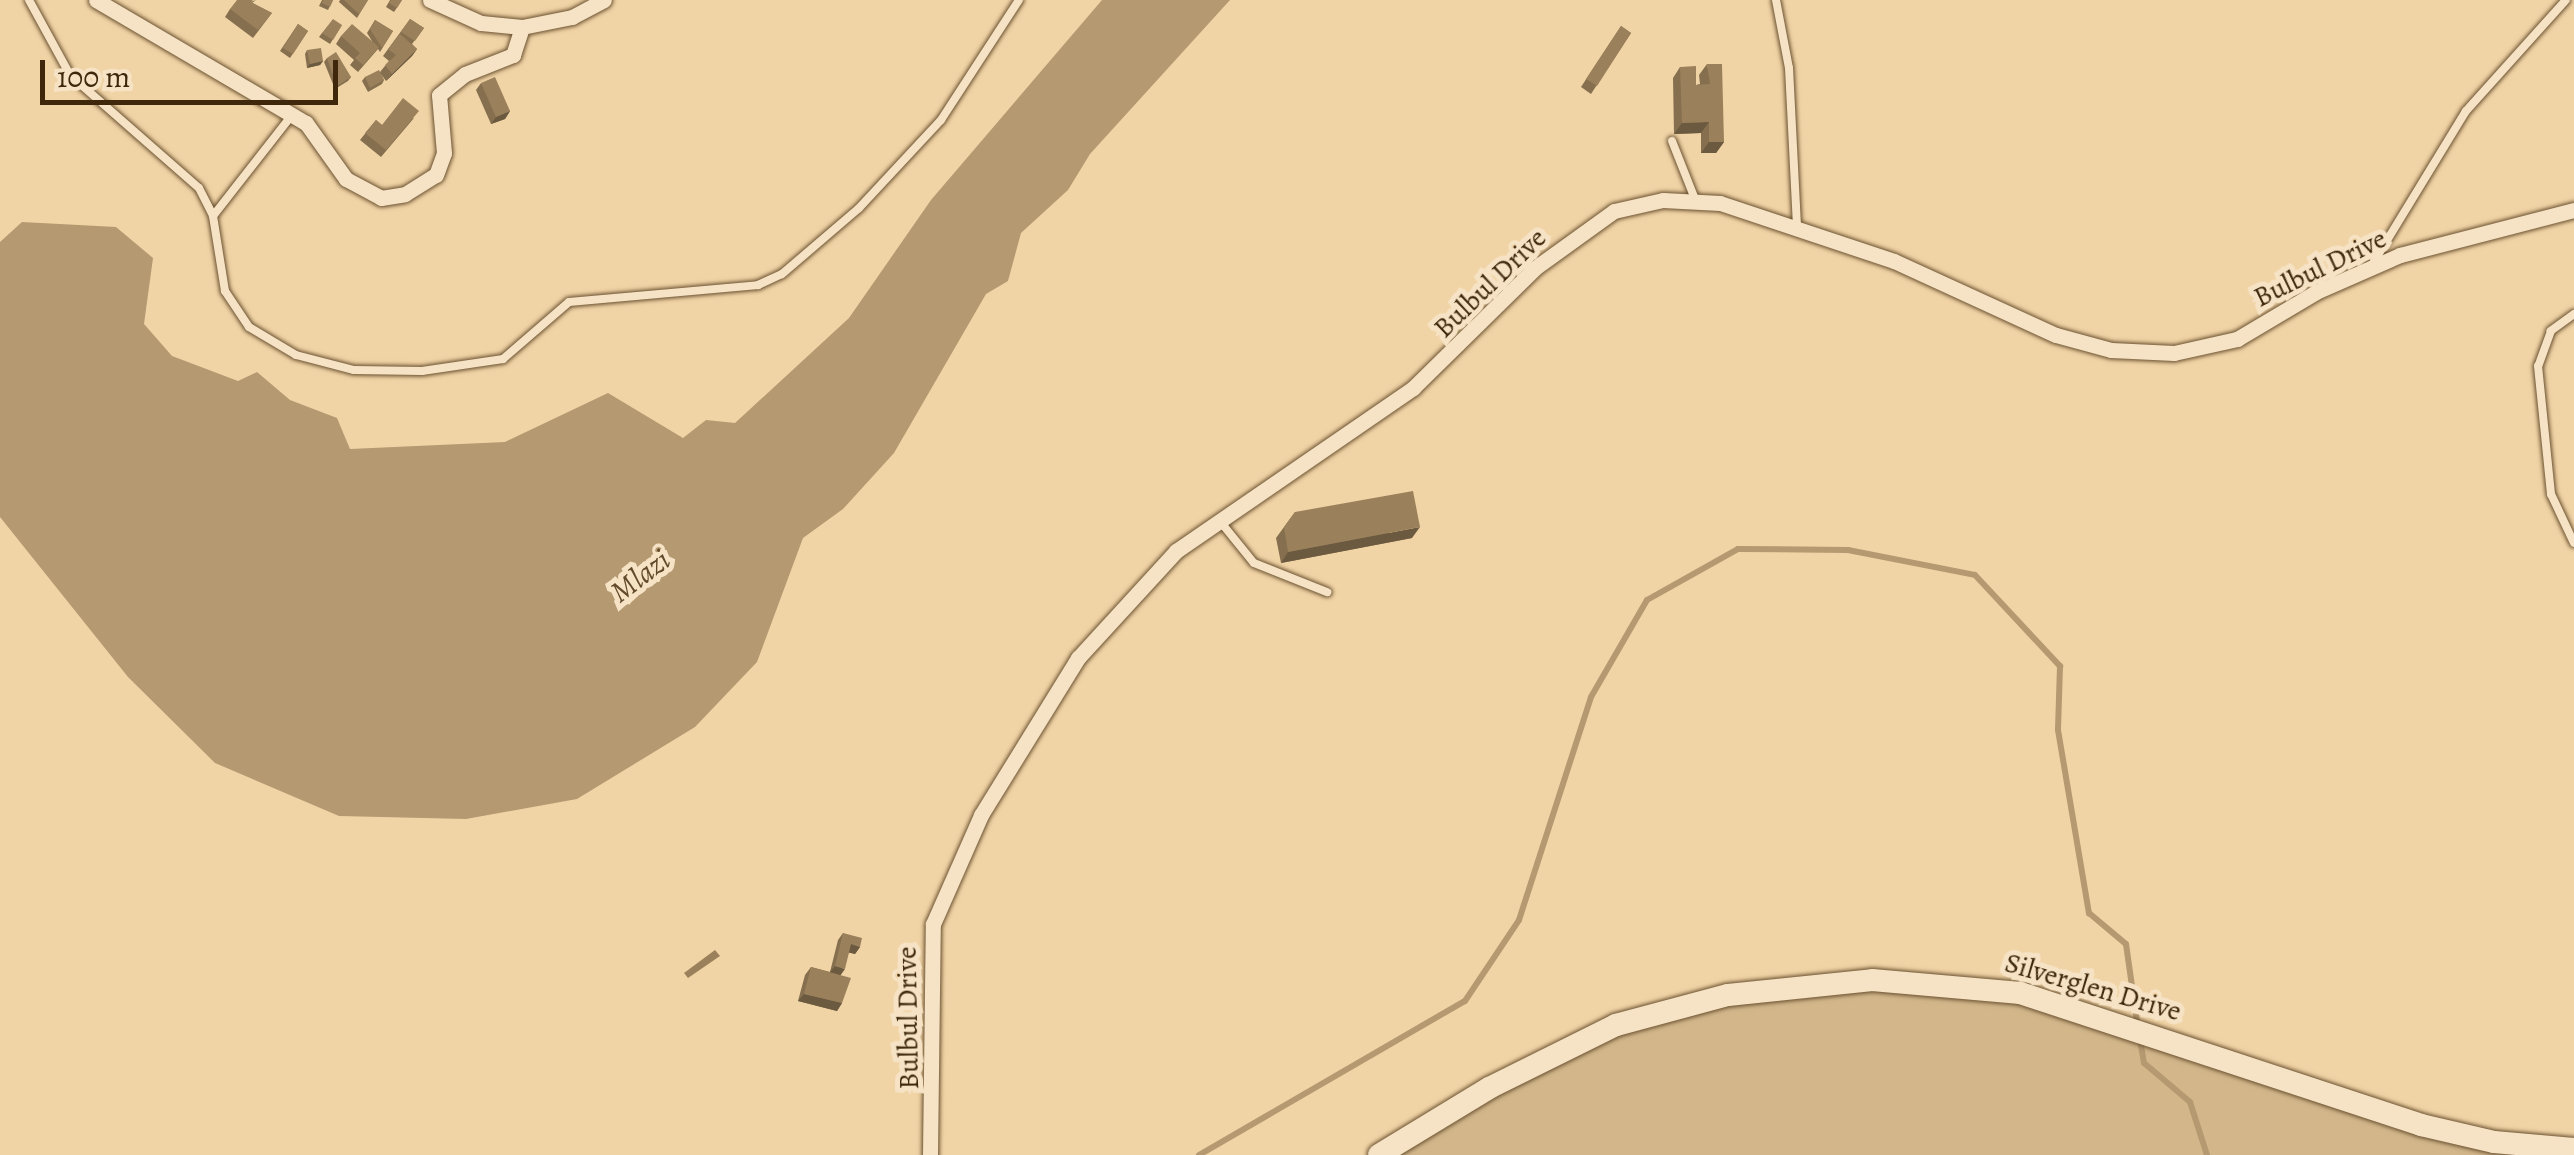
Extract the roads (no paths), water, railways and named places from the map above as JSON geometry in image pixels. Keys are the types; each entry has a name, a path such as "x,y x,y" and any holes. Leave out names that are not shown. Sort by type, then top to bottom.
{"street":[{"path":"96,0 312,129 336,167 361,189 381,198 405,194 429,180 444,161 438,95 465,74 513,55 522,27"},
{"path":"430,0 481,23 522,27 572,17 604,0"},
{"name":"Bulbul Drive","path":"930,1155 935,1095 928,963 950,874 1078,658 1136,587 1218,518 1412,388 1568,242 1632,205 1695,200 1797,227 1894,261 2056,335 2142,352 2192,351 2237,339 2372,266 2454,237 2574,210"},
{"name":"Silverglen Drive","path":"1379,1155 1573,1044 1616,1025 1728,995 1816,982 1924,981 2020,993 2082,1009 2422,1125 2494,1142 2574,1149"}],"lane":[{"path":"29,0 70,75 199,188 213,216 225,291 264,341 354,370 452,370 502,360 569,302 758,285 782,274 858,208 941,120 1019,0"},
{"path":"1776,0 1789,68 1797,227"},
{"path":"2372,266 2466,110 2566,0"},
{"path":"213,216 291,116"},
{"path":"1672,141 1695,200"},
{"path":"2574,314 2551,331 2538,366 2551,494 2574,543"},
{"path":"1218,518 1254,563 1327,592"}],"water":[{"name":"Mlazi","path":"1102,0 1230,0 1090,154 1068,190 1021,233 1008,281 986,294 894,453 843,509 803,538 757,662 695,727 577,799 466,819 339,816 215,763 128,677 0,517 0,242 22,222 116,227 153,258 144,324 172,356 238,381 257,372 290,400 337,418 350,449 505,442 608,393 683,438 706,420 735,423 849,318 931,200"}],"waterway":[{"path":"1199,1155 1465,1001 1519,920 1591,697 1647,600 1738,549 1848,550 1975,575 2060,666 2058,730 2089,913 2126,944 2138,1028"},
{"path":"2140,1040 2144,1063 2190,1102 2207,1155"}]}
